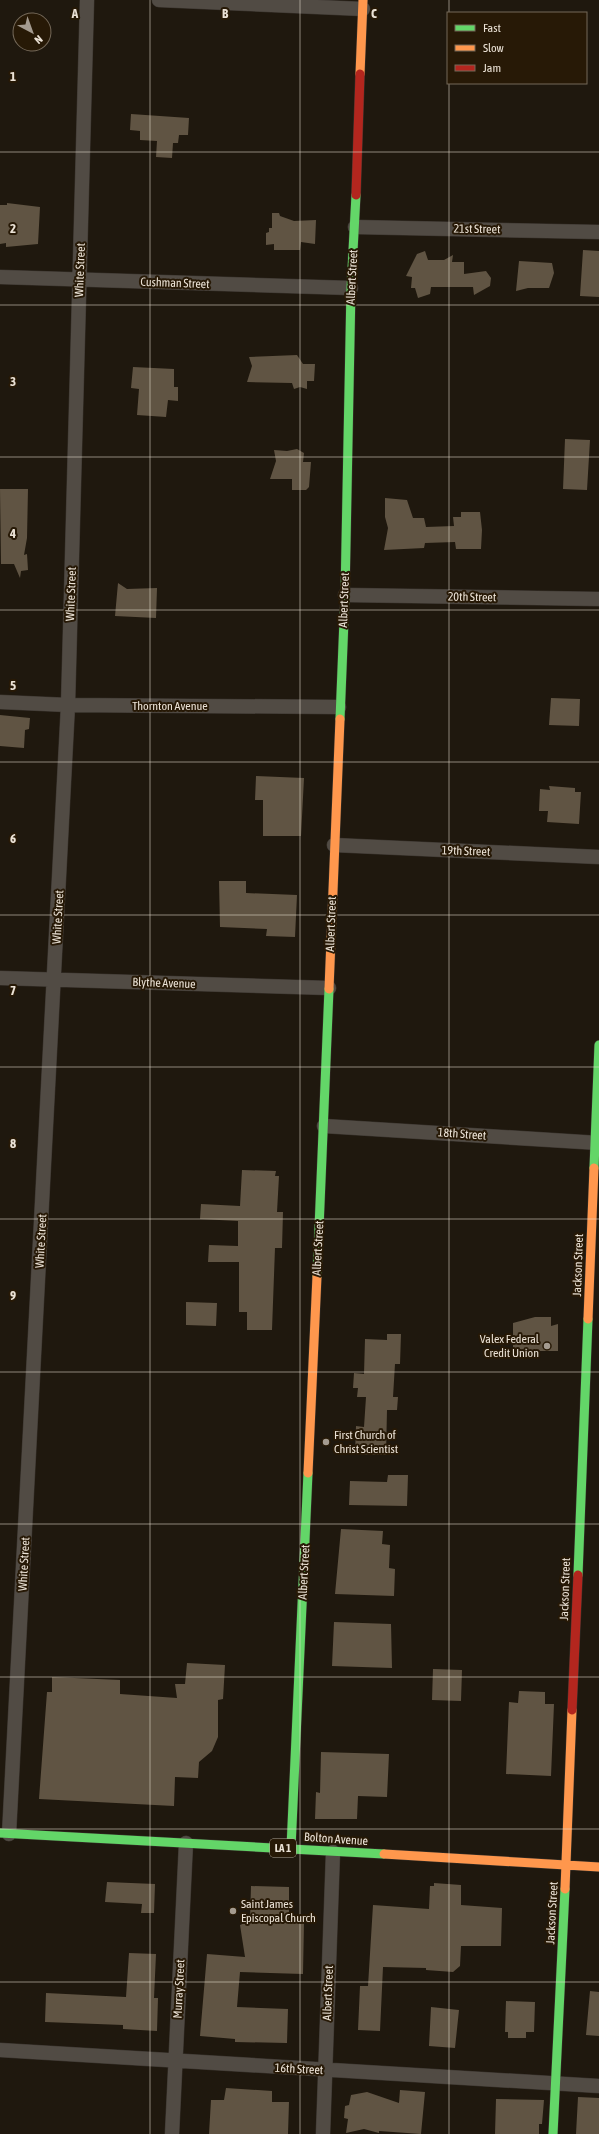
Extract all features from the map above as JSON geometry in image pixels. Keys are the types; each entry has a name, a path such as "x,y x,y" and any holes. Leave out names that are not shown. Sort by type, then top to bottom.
{"street":[{"name":"White Street","path":"5,1834 55,980 68,705 87,0"},
{"path":"159,0 363,4"},
{"name":"Albert Street","path":"291,1848 324,1126 345,595 351,288 355,227 363,4"},
{"name":"21st Street","path":"355,227 599,232"},
{"name":"Cushman Street","path":"0,277 351,288"},
{"name":"20th Street","path":"345,595 599,599"},
{"name":"Thornton Avenue","path":"0,702 68,705 340,707"},
{"name":"19th Street","path":"334,845 599,857"},
{"name":"Blythe Avenue","path":"0,978 329,988"},
{"name":"Jackson Street","path":"553,2134 597,1143 599,1045"},
{"name":"18th Street","path":"324,1126 597,1143"},
{"name":"Bolton Avenue","path":"5,1834 291,1848 333,1852 599,1867"},
{"name":"Murray Street","path":"172,2134 186,1843"},
{"name":"Albert Street","path":"323,2134 324,2070 333,1852"},
{"name":"16th Street","path":"0,2050 599,2086"}],"building":[{"path":"131,114 189,118 188,135 179,135 178,143 173,143 172,158 156,157 157,141 140,140 140,131 130,130"},
{"path":"7,203 40,207 38,244 6,247 6,243 0,244 0,205 7,205"},
{"path":"272,213 279,213 280,216 294,221 316,220 315,244 301,242 300,250 274,250 274,244 266,245 266,233 269,232 269,228 272,228"},
{"path":"583,250 599,251 599,297 580,296"},
{"path":"425,251 428,260 444,260 453,255 452,262 464,262 464,274 486,271 491,278 490,286 474,295 473,287 431,287 430,294 418,298 415,288 411,288 412,277 406,276 417,254"},
{"path":"519,261 552,263 554,273 549,288 528,288 516,291"},
{"path":"297,355 303,364 315,364 314,381 307,381 307,389 300,387 294,389 292,383 247,382 252,366 249,357"},
{"path":"133,367 174,369 174,387 178,387 178,401 168,400 166,417 137,415 139,389 131,388"},
{"path":"565,439 590,440 587,490 563,489"},
{"path":"297,449 304,453 303,462 311,462 309,487 306,490 292,490 292,479 270,479 276,461 274,450 287,451"},
{"path":"0,489 28,489 27,538 24,555 27,554 28,570 21,571 20,578 14,564 1,564"},
{"path":"385,498 407,500 413,518 424,518 426,527 454,526 453,517 461,517 461,512 480,512 482,530 481,549 456,549 455,542 425,543 424,548 384,550 388,528 385,517"},
{"path":"118,583 127,589 157,588 156,618 115,616"},
{"path":"551,698 580,699 579,726 549,725"},
{"path":"0,715 30,718 29,729 25,730 24,748 0,746"},
{"path":"256,776 304,778 301,836 263,836 263,800 255,800"},
{"path":"549,786 575,788 575,792 581,792 579,824 547,822 548,811 539,811 540,789 550,790"},
{"path":"219,881 246,881 246,893 297,895 295,937 266,936 267,929 220,927"},
{"path":"242,1170 276,1171 275,1176 279,1176 277,1212 283,1212 282,1248 275,1248 272,1330 247,1330 247,1312 239,1312 239,1262 208,1262 209,1245 238,1246 238,1221 200,1219 201,1204 240,1206"},
{"path":"186,1302 217,1303 216,1326 186,1325"},
{"path":"535,1317 551,1317 551,1326 558,1324 558,1351 513,1351 513,1323"},
{"path":"387,1334 401,1334 400,1364 395,1364 393,1397 398,1397 397,1410 387,1410 386,1455 355,1454 356,1426 364,1427 366,1397 357,1397 358,1388 353,1388 354,1373 364,1374 365,1339 387,1340"},
{"path":"388,1475 408,1475 407,1506 349,1505 350,1481 387,1482"},
{"path":"341,1529 383,1531 382,1544 390,1545 389,1568 395,1569 394,1596 335,1594"},
{"path":"334,1622 391,1624 392,1668 332,1666"},
{"path":"187,1663 225,1665 223,1699 218,1700 218,1737 212,1751 199,1762 198,1778 175,1777 174,1806 39,1799 47,1692 52,1692 52,1677 120,1680 120,1694 177,1698 175,1684 185,1684"},
{"path":"433,1669 462,1670 461,1701 432,1700"},
{"path":"519,1691 545,1692 545,1704 554,1704 551,1776 506,1774 509,1702 518,1703"},
{"path":"321,1752 389,1754 387,1797 358,1796 357,1819 315,1819 316,1792 320,1793"},
{"path":"107,1882 155,1884 154,1913 141,1913 142,1904 105,1902"},
{"path":"434,1883 461,1885 461,1905 502,1908 501,1946 461,1946 460,1966 453,1972 426,1970 426,1968 383,1967 380,2031 358,2030 360,1986 368,1986 373,1905 429,1909 430,1886 434,1886"},
{"path":"251,1886 289,1887 289,1921 304,1922 303,1974 240,1972 237,2007 288,2009 287,2043 235,2042 235,2039 200,2036 207,1954 245,1957 240,1925 250,1921"},
{"path":"129,1953 156,1954 154,1998 158,1998 157,2031 123,2029 123,2025 45,2022 46,1993 126,1997"},
{"path":"590,1991 599,1992 599,2036 586,2035"},
{"path":"506,2001 535,2002 534,2032 526,2032 526,2038 508,2038 508,2032 505,2032"},
{"path":"431,2007 459,2010 455,2048 429,2046"},
{"path":"226,2088 272,2091 272,2102 289,2102 288,2134 209,2134 211,2100 224,2100"},
{"path":"400,2090 425,2092 421,2134 379,2131 379,2133 364,2129 346,2133 348,2119 344,2118 345,2106 349,2105 351,2095 367,2092 399,2103"},
{"path":"578,2097 599,2098 599,2134 576,2134"},
{"path":"496,2099 544,2100 542,2124 539,2124 539,2134 495,2134"}],"traffic: fast":[{"path":"340,719 345,595 351,288 356,195"},
{"path":"317,1276 329,989"},
{"path":"594,1168 599,1045"},
{"path":"578,1575 588,1319"},
{"path":"291,1848 308,1473"},
{"path":"0,1833 384,1854"},
{"path":"553,2134 565,1889"}],"traffic: slow":[{"path":"360,74 363,0"},
{"path":"329,989 340,719"},
{"path":"588,1319 594,1168"},
{"path":"308,1473 317,1276"},
{"path":"565,1889 572,1710"},
{"path":"384,1854 599,1867"}],"traffic: jam":[{"path":"356,195 360,74"},
{"path":"572,1710 578,1575"}],"place":[{"name":"Valex Federal Credit Union","path":"547,1346"},
{"name":"First Church of Christ Scientist","path":"326,1442"},
{"name":"Saint James Episcopal Church","path":"233,1911"}]}
